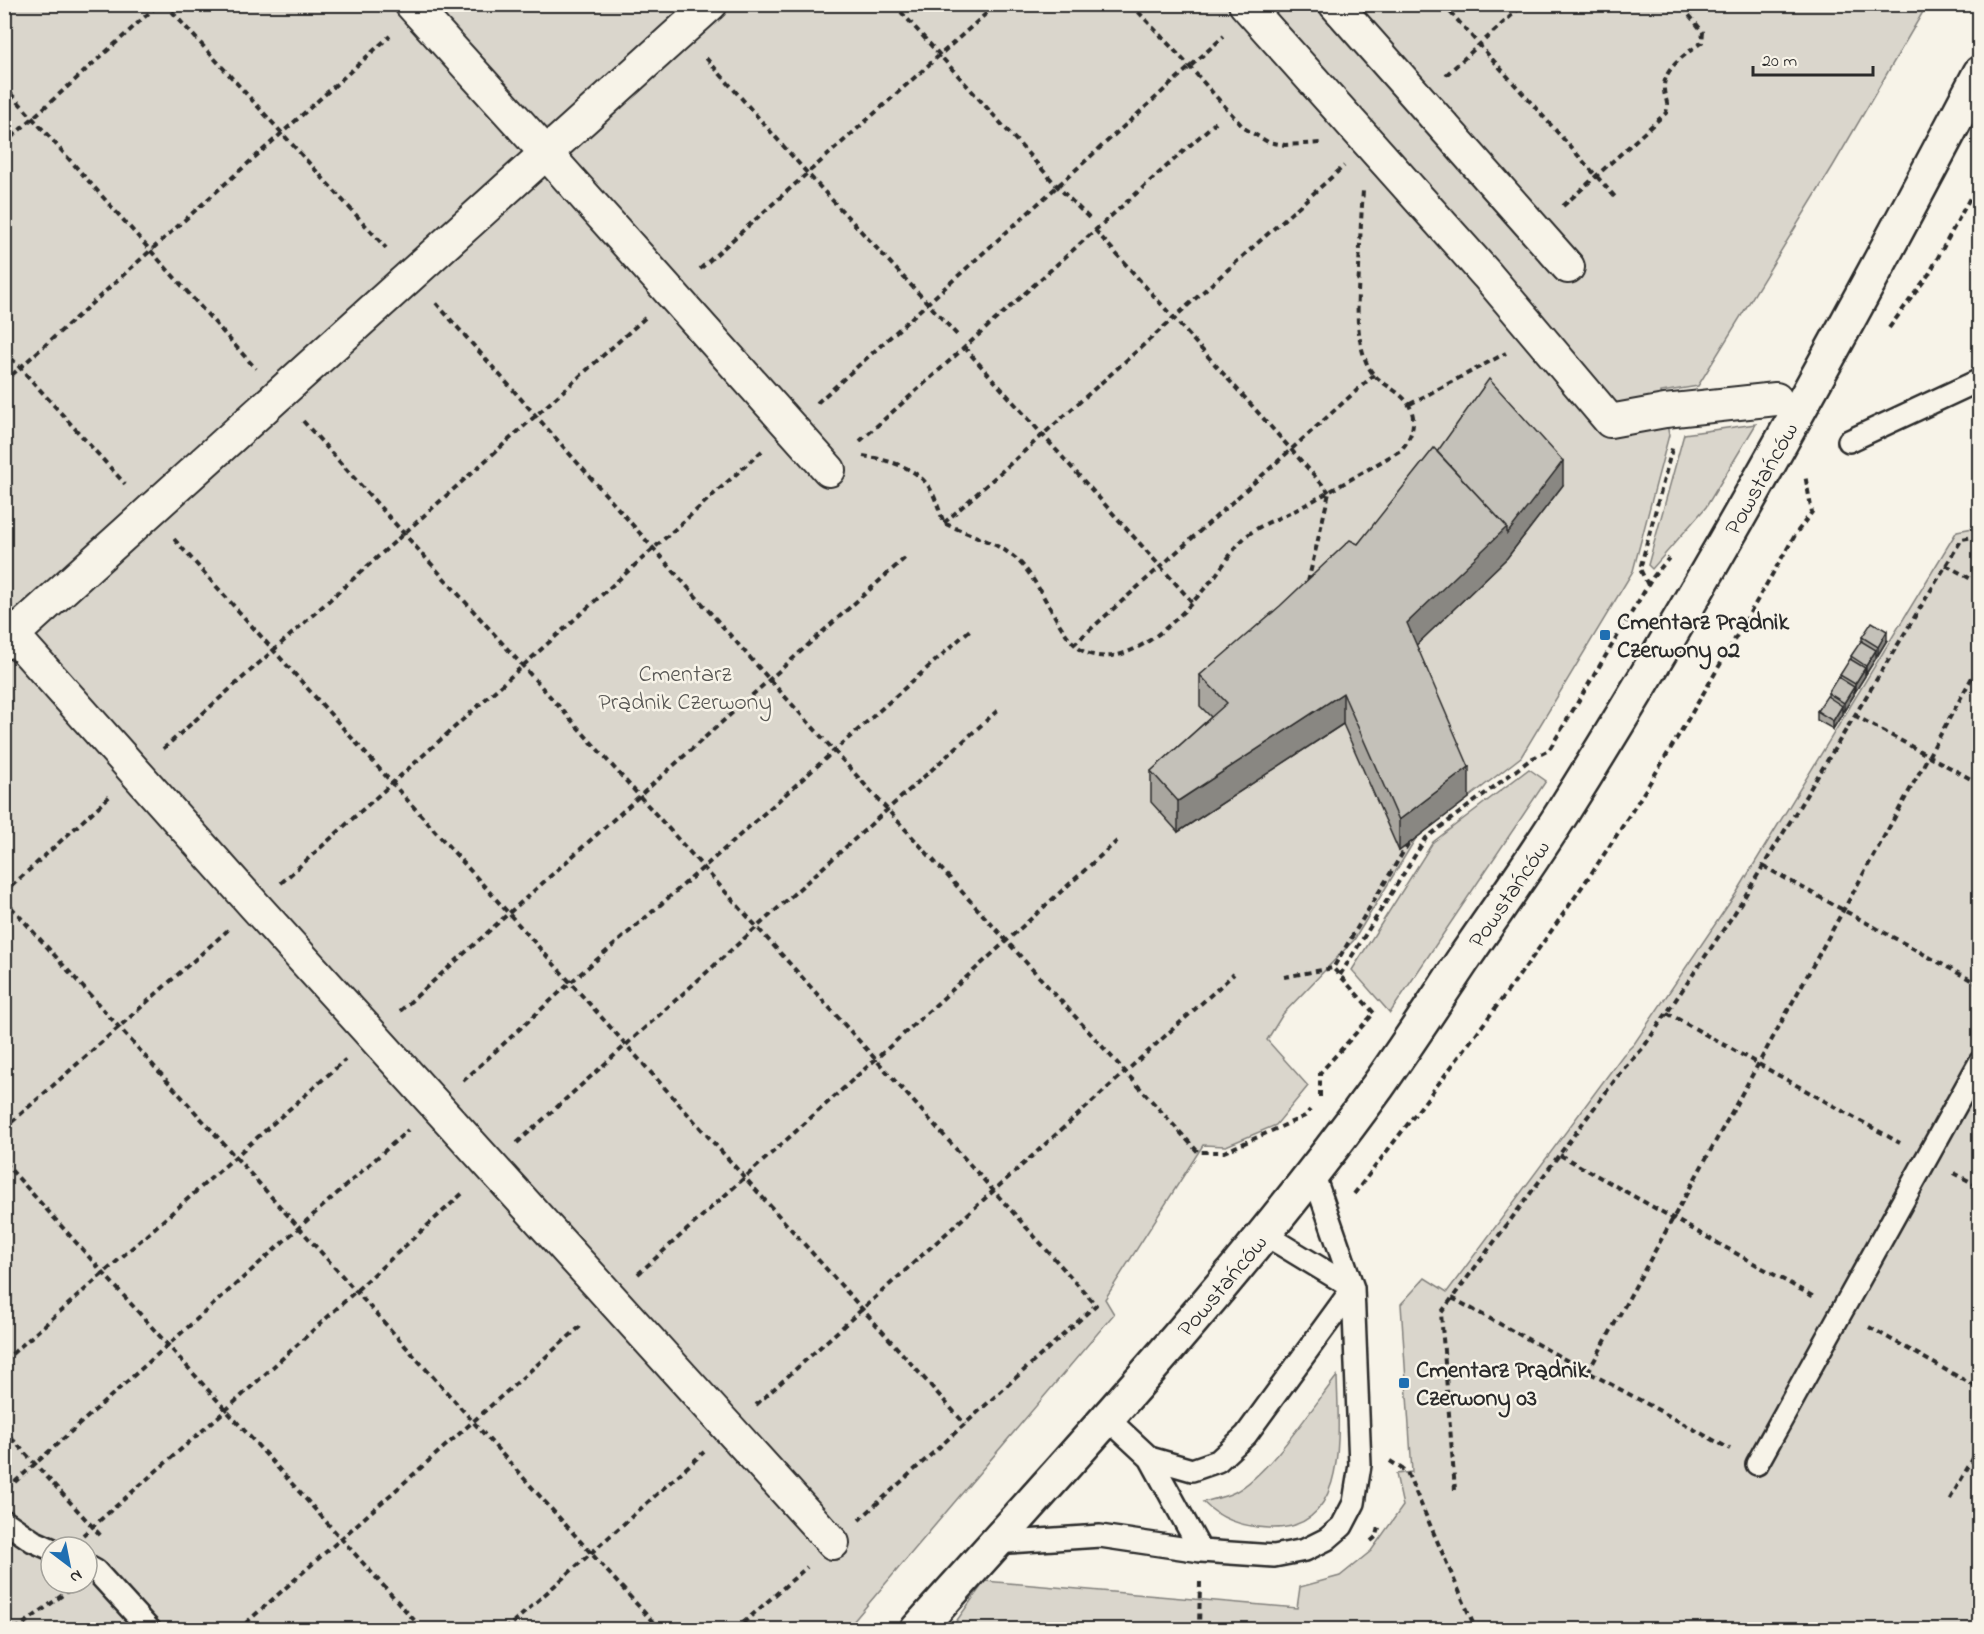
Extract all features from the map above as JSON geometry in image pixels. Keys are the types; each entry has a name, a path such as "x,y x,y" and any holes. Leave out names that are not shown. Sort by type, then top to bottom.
{"street":[{"path":"711,4 150,511 7,635 137,772 255,906 833,1544"},
{"path":"1335,4 1568,267"},
{"path":"414,8 829,471"},
{"path":"1248,8 1359,152 1528,322 1610,421 1776,399"},
{"name":"Powstańców","path":"917,1629 1107,1418 1264,1234 1379,1084 1563,812 1636,693 1735,525 1980,73"}],"lane":[{"path":"1849,441 1980,380"},
{"path":"1757,1464 1980,1062"},
{"path":"995,1543 1100,1536 1201,1551 1274,1556 1305,1550 1327,1539 1341,1526 1354,1503 1360,1465 1353,1288 1313,1173"},
{"path":"1264,1234 1353,1288"},
{"path":"1150,1458 1192,1470 1218,1461 1246,1435 1353,1288"},
{"path":"1107,1418 1150,1458 1201,1551"},
{"path":"4,1521 39,1544"},
{"path":"99,1574 150,1629"}],"path":[{"path":"4,144 159,4"},
{"path":"165,4 411,275 1005,943 1198,1152 1224,1152 1305,1116 1321,1096 1320,1073 1374,1013 1333,968"},
{"path":"894,4 1089,218"},
{"path":"4,892 997,4"},
{"path":"829,471 850,454 892,461 919,476 931,490 944,523 989,543 1013,557 1031,575 1073,645 1088,654 1112,656 1141,647 1167,628 1193,603 1235,548 1250,533 1329,492 1401,450 1409,440 1413,427 1410,404 1402,395 1374,375 1359,341 1357,314 1363,184 1358,170 1359,152 1319,142 1285,145 1268,142 1255,136 1244,128 1190,66 1131,4"},
{"path":"1443,4 1616,198"},
{"path":"1536,232 1666,113 1669,102 1664,90 1670,69 1702,42 1703,32 1680,4"},
{"path":"4,382 281,133 414,8"},
{"path":"4,1129 1058,186 1190,66 1248,8"},
{"path":"682,30 808,174 958,337"},
{"path":"4,86 1096,1305 833,1544 735,1629"},
{"path":"860,441 1216,122"},
{"path":"944,523 1335,174"},
{"path":"1882,337 1929,274 1971,196 1980,185"},
{"path":"1095,230 1329,492"},
{"path":"964,347 1193,603"},
{"path":"4,350 150,511 272,651 392,781 964,1425"},
{"path":"1410,404 1506,353"},
{"path":"1073,645 1374,375"},
{"path":"1648,585 1640,569 1682,410"},
{"path":"1353,1195 1511,988 1587,879 1672,744 1797,531 1812,512 1803,466"},
{"path":"1307,584 1329,492"},
{"path":"1455,1490 1441,1313 1667,1013 1734,914 1962,539 1980,536"},
{"path":"1340,975 1426,838 1531,759 1549,750 1653,576 1677,550"},
{"path":"4,1361 237,1158 906,557"},
{"path":"1946,565 1980,584"},
{"path":"4,1492 571,982 971,629"},
{"path":"1588,1372 1980,663"},
{"path":"82,1535 226,1410 492,1166 998,710"},
{"path":"1854,715 1980,784"},
{"path":"238,1629 612,1299 1117,841"},
{"path":"1284,977 1333,968 1408,844"},
{"path":"1763,866 1980,985"},
{"path":"4,899 660,1629"},
{"path":"505,1629 1234,974"},
{"path":"1667,1013 1980,1187"},
{"path":"1560,1155 1980,1389"},
{"path":"4,1162 423,1629"},
{"path":"1452,1298 1757,1464"},
{"path":"4,1430 108,1544"},
{"path":"1950,1499 1980,1446"},
{"path":"1391,1450 1391,1467"},
{"path":"1360,1465 1391,1461 1407,1472 1476,1629"},
{"path":"1369,1543 1377,1536 1380,1525"},
{"path":"1199,1629 1201,1551"},
{"path":"15,1629 63,1595"}],"green space":[{"name":"Cmentarz Prądnik Czerwony","path":"5,5 1927,5 1833,166 1698,386 1661,392 1669,435 1633,571 1521,757 1416,838 1354,940 1283,1014 1267,1040 1308,1086 1276,1125 1226,1146 1203,1145 1105,1299 1114,1314 847,1629 5,1630"},
{"path":"1756,424 1706,507 1652,569 1648,565 1684,434"},
{"path":"1979,527 1979,1629 950,1630 985,1581 1297,1608 1300,1587 1340,1576 1371,1551 1403,1506 1396,1474 1412,1472 1401,1304 1425,1278 1447,1292 1623,1055 1634,1044 1737,892 1957,531"},
{"path":"1529,769 1546,781 1390,1013 1352,970 1433,842"},
{"path":"1337,1376 1338,1448 1334,1473 1327,1496 1314,1513 1296,1525 1269,1528 1241,1524 1225,1518 1203,1502 1235,1492 1262,1470 1276,1456"}],"building":[{"path":"1489,379 1563,461 1507,534 1507,527 1437,452"},
{"path":"1434,448 1507,527 1407,623 1469,767 1399,820 1343,693 1178,801 1151,771 1227,703 1200,675 1280,606 1350,540 1358,544"},
{"path":"1872,622 1887,631 1878,647 1862,637"},
{"path":"1861,641 1876,650 1866,666 1851,656"},
{"path":"1850,659 1865,668 1855,684 1840,675"},
{"path":"1838,677 1854,687 1844,703 1828,693"},
{"path":"1827,696 1842,706 1833,721 1817,711"}],"place":[{"name":"Cmentarz Prądnik Czerwony 02","path":"1605,635"},
{"name":"Cmentarz Prądnik Czerwony 03","path":"1404,1383"}]}
